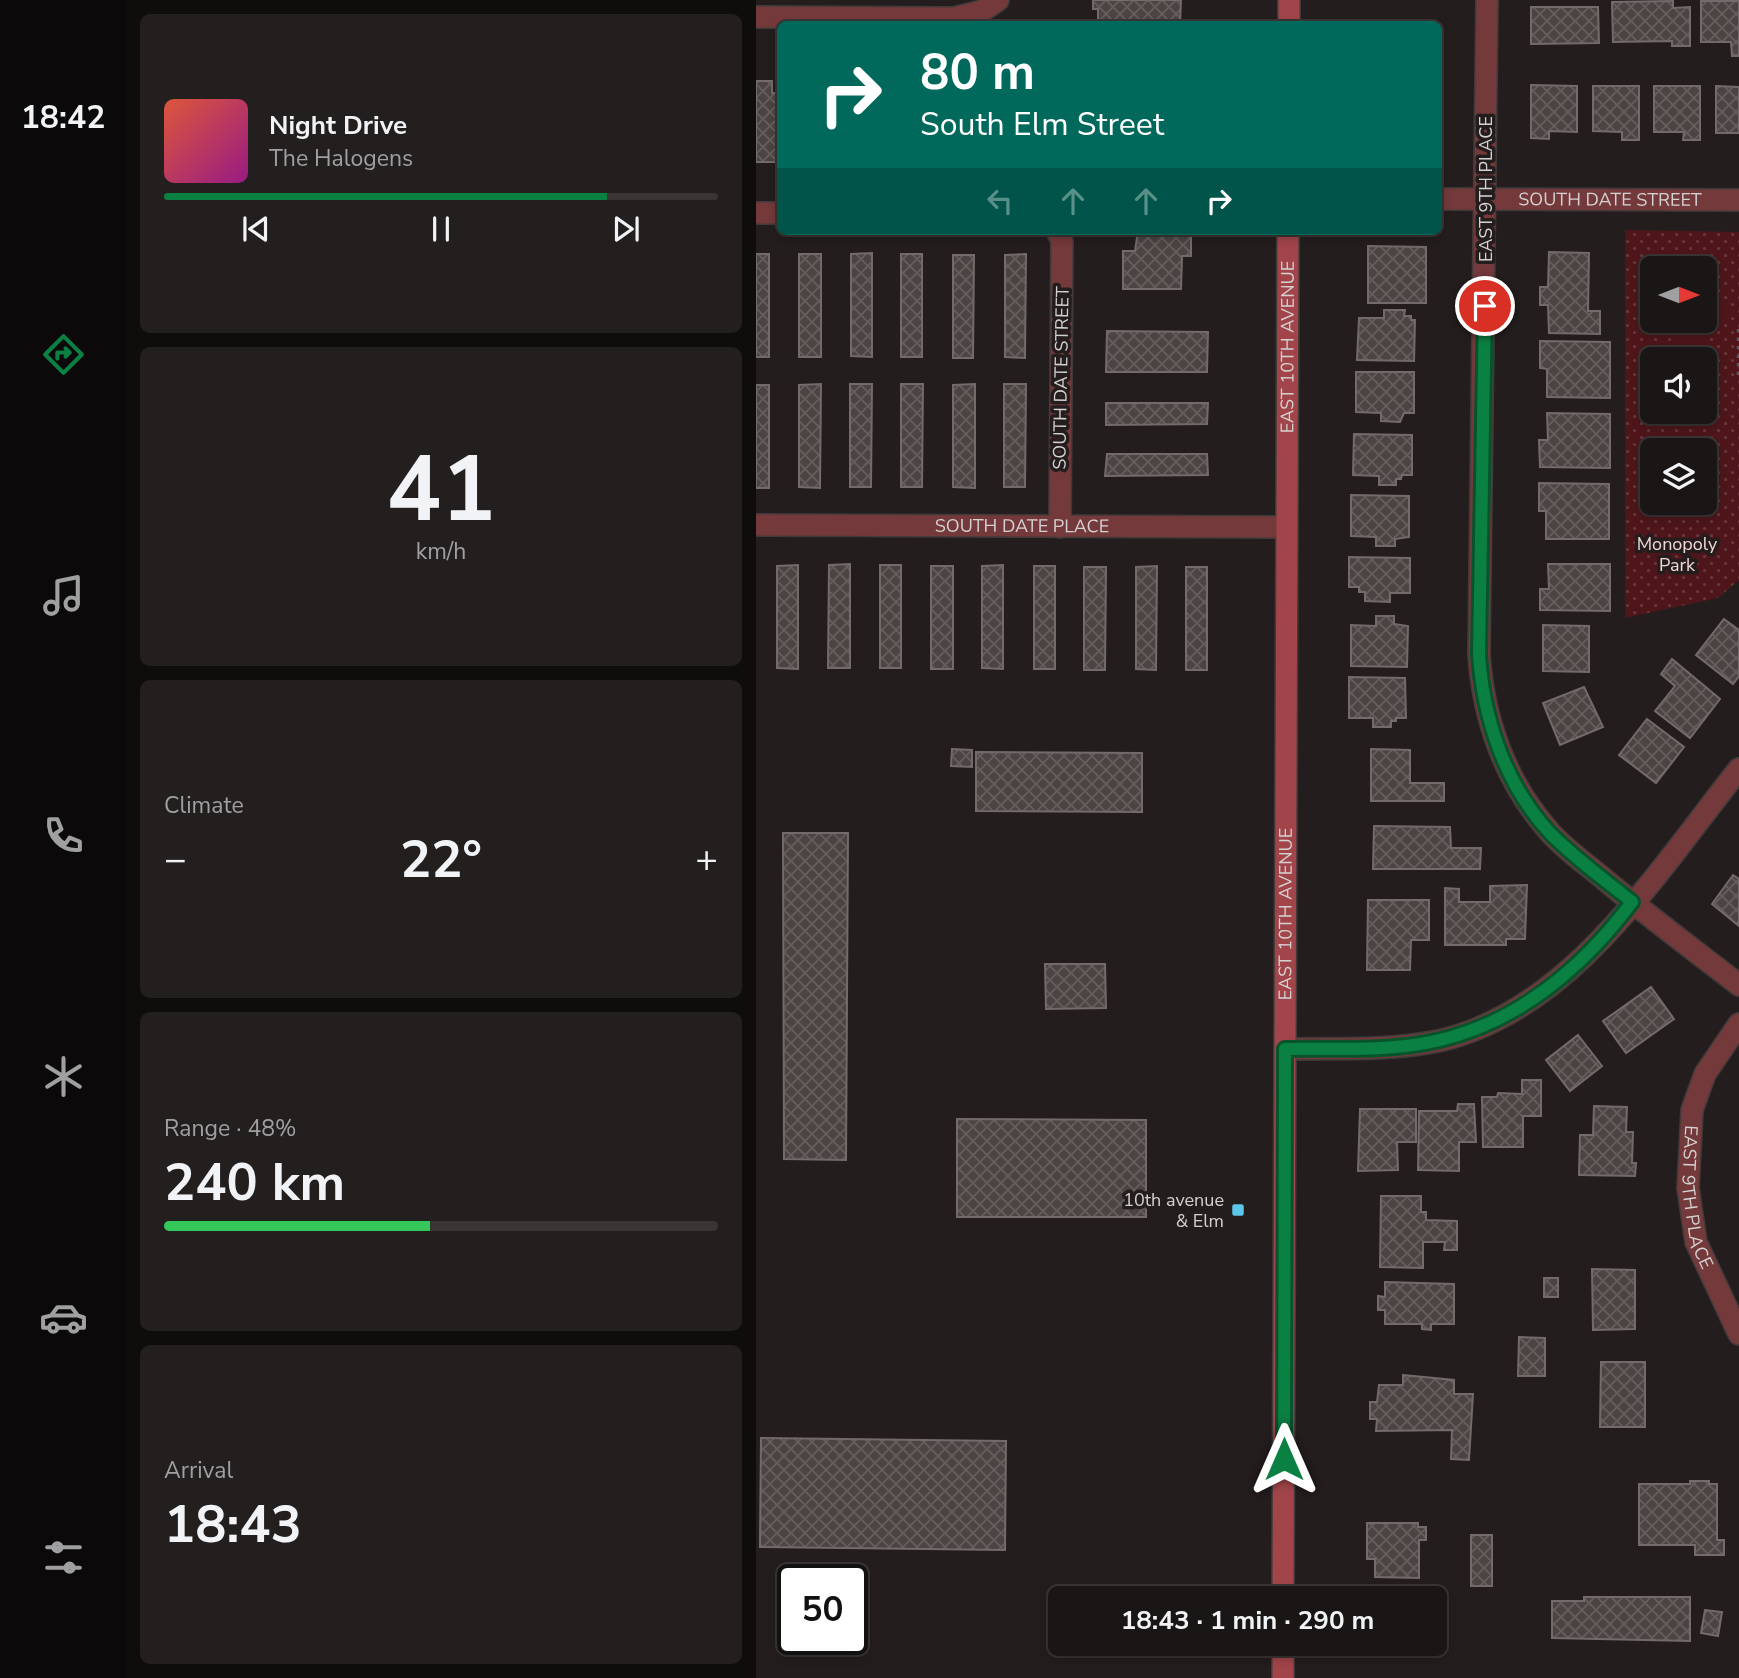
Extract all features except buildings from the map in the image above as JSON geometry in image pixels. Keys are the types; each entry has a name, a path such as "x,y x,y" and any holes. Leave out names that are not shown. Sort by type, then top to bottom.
{"main road":[{"path":"1289,0 1289,21"},
{"name":"EAST 10TH AVENUE","path":"1283,1586 1288,235"},
{"path":"1283,1656 1283,1678"}],"street":[{"path":"756,17 954,18 982,11 998,0"},
{"name":"EAST 9TH PLACE","path":"1487,0 1487,199 1479,654 1485,704 1497,745 1513,782 1531,808 1568,850 1739,985"},
{"name":"SOUTH DATE STREET","path":"1442,199 1739,200"},
{"path":"756,213 777,213"},
{"name":"SOUTH DATE STREET","path":"1059,235 1062,241 1060,527"},
{"name":"SOUTH DATE PLACE","path":"756,525 1287,527"},
{"path":"1285,1049 1407,1045 1440,1040 1480,1027 1521,1008 1549,988 1609,933 1739,769"},
{"name":"EAST 9TH PLACE","path":"1739,1024 1705,1074 1692,1110 1688,1188 1696,1242 1739,1334"}],"path":[{"path":"1739,329 1739,376"}],"green space":[{"name":"Monopoly Park","path":"1625,230 1739,232 1739,580 1718,598 1625,618"},
{"path":"1717,291 1737,312 1717,332"},
{"path":"1670,333 1716,333 1701,347 1683,347"}],"place":[{"name":"10th avenue & Elm","path":"1238,1210"}],"route":[{"path":"1284,1459 1285,1049 1407,1045 1440,1040 1480,1027 1521,1008 1549,988 1609,933 1632,902 1568,850 1531,808 1513,782 1497,745 1485,704 1479,654 1485,306"}]}
